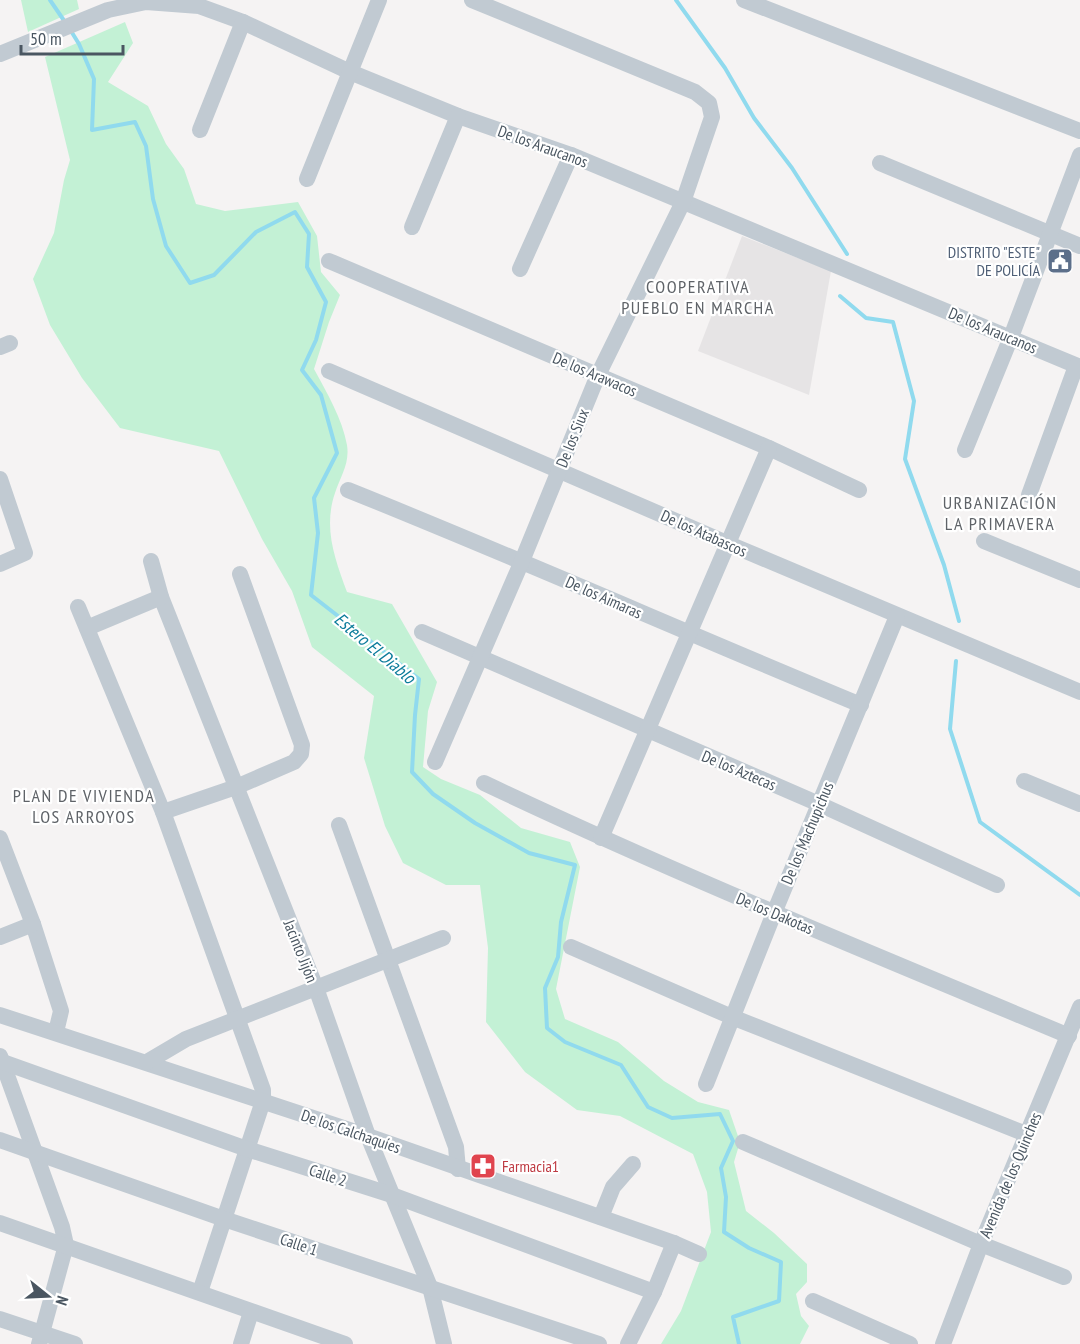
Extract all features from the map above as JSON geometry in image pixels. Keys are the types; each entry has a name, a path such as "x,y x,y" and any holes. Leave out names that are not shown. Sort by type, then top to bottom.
{"street":[{"path":"307,179 379,0"},
{"name":"De los Siux","path":"435,762 522,561 598,375 683,202 712,117 709,103 695,92 472,0"},
{"path":"744,0 763,4 1080,130"},
{"name":"De los Araucanos","path":"0,54 108,10 146,2 200,6 243,22 350,72 458,116 571,155 1011,337 1078,367"},
{"path":"200,130 243,22"},
{"path":"412,227 458,116"},
{"path":"520,269 571,155"},
{"path":"965,450 1011,337 1080,155"},
{"path":"880,163 1080,246"},
{"name":"De los Arawacos","path":"329,261 769,448 859,490"},
{"path":"1029,495 1078,367"},
{"name":"De los Atabascos","path":"329,371 897,616 1080,692"},
{"path":"601,838 769,448"},
{"path":"0,479 25,553 0,564"},
{"name":"De los Aimaras","path":"348,490 861,705"},
{"path":"984,541 1080,580"},
{"name":"Jacinto Jijón","path":"151,561 161,597 316,988 368,1136 430,1287 444,1344"},
{"path":"163,812 236,787 294,762 301,754 302,745 240,573"},
{"path":"87,628 161,597"},
{"path":"78,607 163,812 263,1090 263,1101 200,1292"},
{"name":"De los Machupichus","path":"706,1084 897,616"},
{"name":"De los Aztecas","path":"422,632 819,804 997,885"},
{"path":"1024,781 1080,804"},
{"name":"De los Dakotas","path":"484,783 601,838 774,914 1069,1036"},
{"path":"339,825 456,1147 458,1169"},
{"path":"0,838 33,924 61,1011 56,1032"},
{"path":"0,936 33,924"},
{"path":"147,1062 186,1039 443,938"},
{"path":"571,947 732,1017 1026,1134"},
{"name":"Avenida de los Quinches","path":"943,1344 981,1244 1079,1011"},
{"name":"De los Calchaquíes","path":"0,1015 368,1136 674,1243 699,1254"},
{"path":"1,1059 62,1227 66,1245 41,1338"},
{"name":"Calle 2","path":"1,1059 247,1149 392,1195 654,1292"},
{"name":"Calle 1","path":"0,1140 224,1219 599,1344"},
{"path":"743,1142 981,1244 1064,1276"},
{"path":"601,1217 614,1187 633,1164"},
{"path":"0,1223 345,1344"},
{"path":"628,1344 654,1292 674,1243"},
{"path":"813,1301 910,1344"},
{"path":"241,1344 251,1312"},
{"path":"0,1319 41,1338 75,1344"}],"shaded area":[{"path":"742,236 831,271 809,395 698,351"}],"green space":[{"path":"21,0 77,0 79,9 28,32"},
{"path":"125,22 133,43 108,82 148,106 166,144 184,169 196,204 225,211 298,202 317,236 321,272 340,295 314,369 338,415 348,452 332,506 330,531 332,543 347,592 392,604 437,682 428,711 423,767 441,779 480,795 521,828 570,842 580,867 556,989 565,1019 618,1042 664,1081 698,1102 729,1110 740,1142 734,1162 746,1211 807,1264 807,1282 796,1294 801,1316 809,1326 800,1344 661,1344 681,1311 711,1232 707,1192 693,1154 620,1116 577,1110 525,1072 486,1022 488,948 480,885 446,885 403,863 385,826 364,758 374,696 312,647 292,591 262,539 219,451 120,428 82,378 50,325 33,279 54,233 70,160 45,57"}],"waterway":[{"name":"Estero El Diablo","path":"50,0 65,22"},
{"path":"676,0 725,68 754,118 792,168 847,254"},
{"name":"Estero El Diablo","path":"71,31 94,79 92,130 135,122 146,146 153,199 166,246 190,283 214,275 256,232 295,212 309,234 307,267 326,302 316,340 302,370 321,395 337,453 314,498 318,533 311,595 419,679 412,772 433,794 475,823 529,853 575,865 561,922 558,957 545,988 547,1028 565,1042 621,1065 648,1107 672,1118 720,1114 733,1141 721,1168 726,1197 724,1232 749,1248 781,1262 779,1301 733,1317 739,1344"},
{"path":"840,296 866,318 893,322 914,401 905,459 944,565 959,621"},
{"path":"956,661 950,729 980,822 1080,895"}],"place":[{"name":"DISTRITO \"ESTE\" DE POLICÍA","path":"1060,261"},
{"name":"Farmacia1","path":"483,1166"}],"district":[{"name":"COOPERATIVA PUEBLO EN MARCHA","path":"698,296"},
{"name":"URBANIZACIÓN LA PRIMAVERA","path":"1000,512"},
{"name":"PLAN DE VIVIENDA LOS ARROYOS","path":"84,805"}]}
